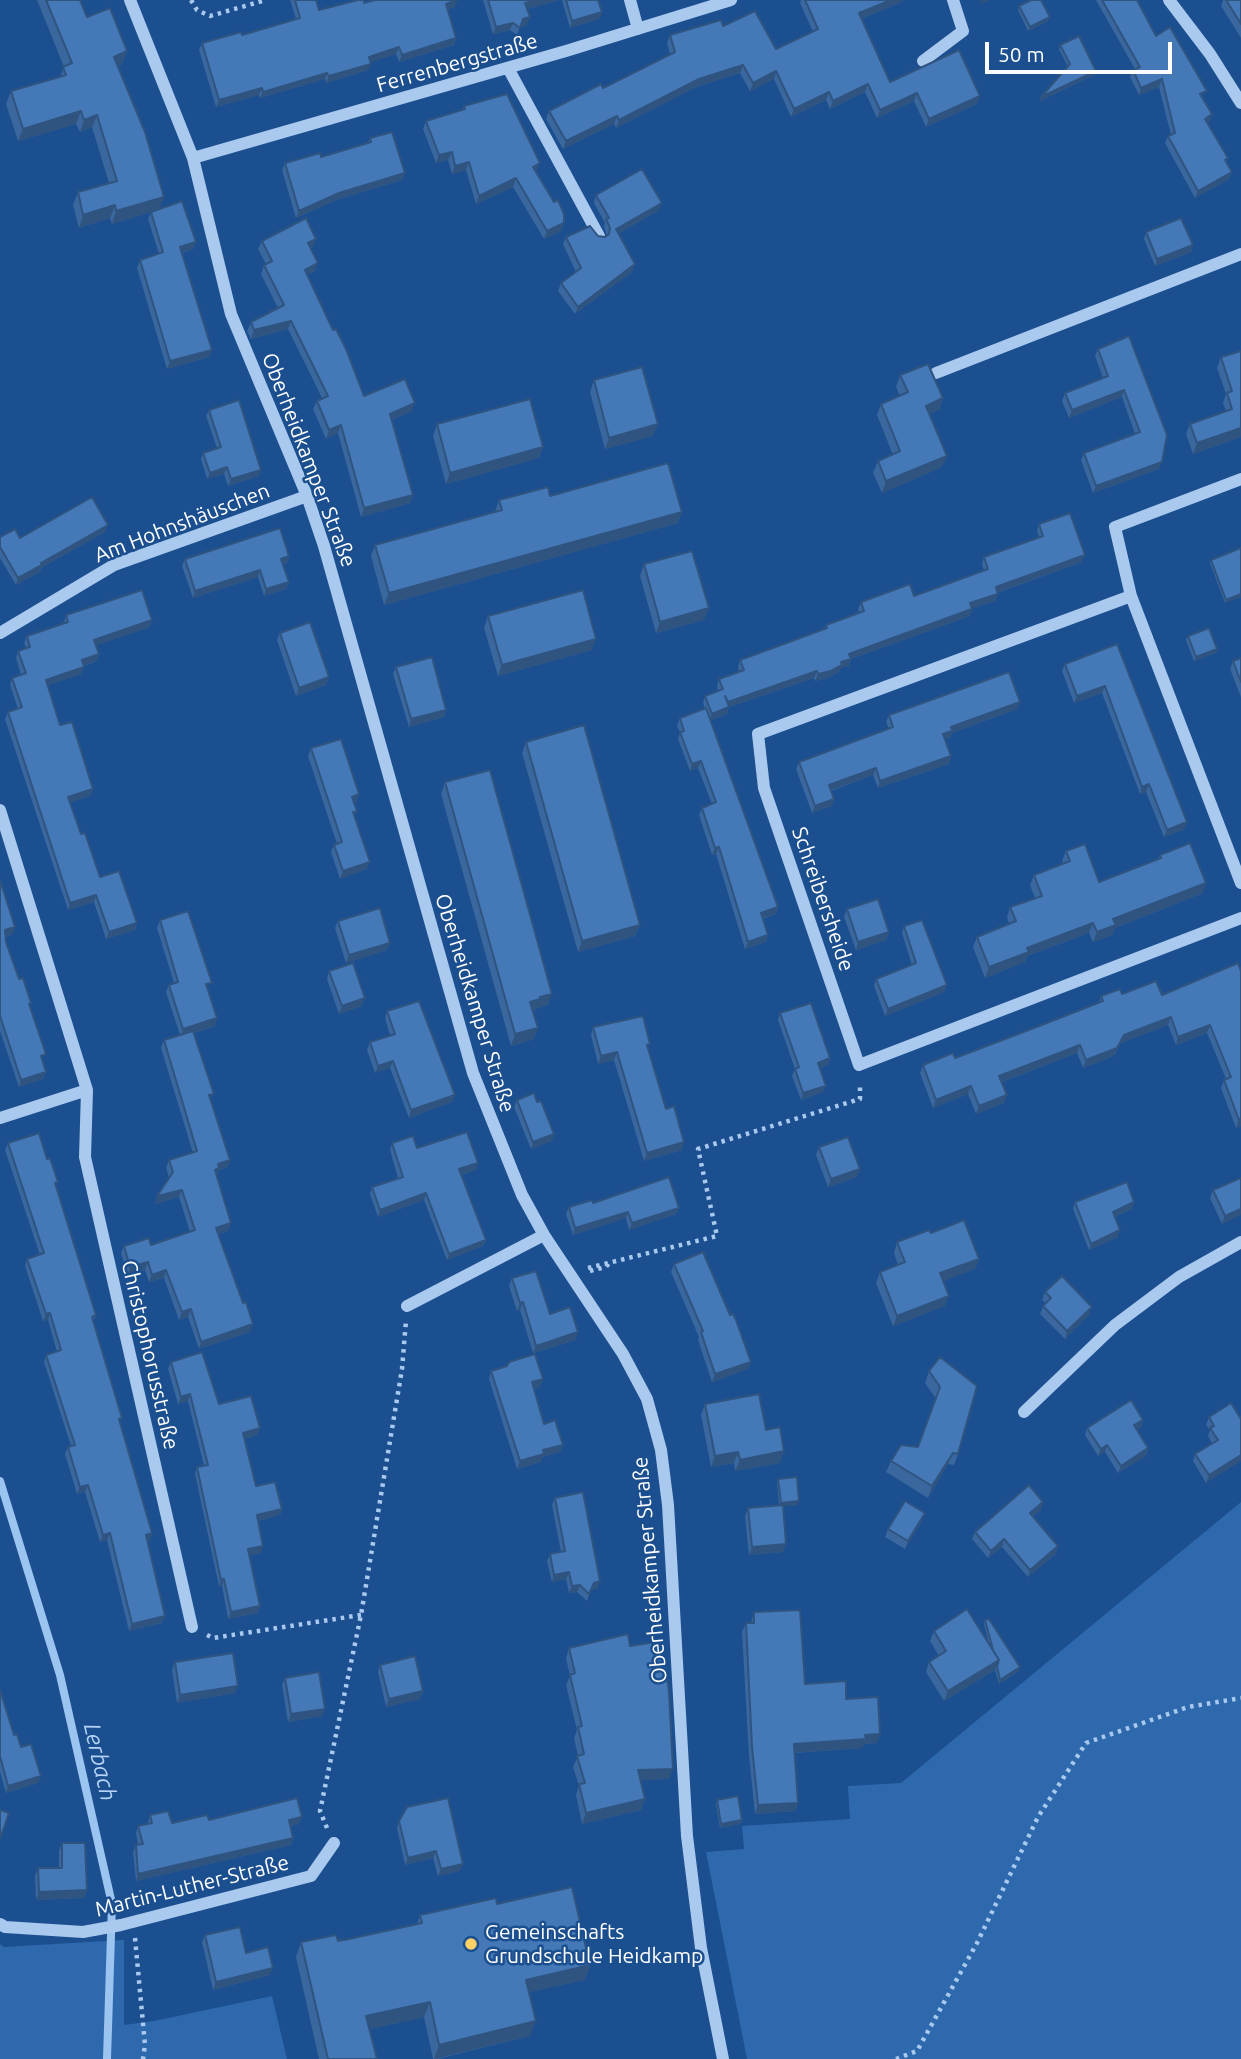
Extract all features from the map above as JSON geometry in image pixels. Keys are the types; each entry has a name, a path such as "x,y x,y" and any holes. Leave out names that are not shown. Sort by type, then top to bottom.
{"street":[{"name":"Oberheidkamper Straße","path":"130,0 192,159 231,314 307,496 340,599 472,1073 504,1155 544,1235 636,1377 647,1399 661,1450 668,1505 687,1836 701,1948 723,2059"},
{"path":"630,0 638,29"},
{"name":"Ferrenbergstraße","path":"192,159 732,0"},
{"path":"923,61 963,30 953,0"},
{"path":"1169,0 1210,54 1241,103"},
{"path":"508,68 599,236"},
{"path":"936,373 1129,300 1241,254"},
{"path":"1241,479 1115,527 1131,596 1241,883"},
{"name":"Am Hohnshäuschen","path":"0,633 114,565 307,496"},
{"name":"Schreibersheide","path":"859,1065 764,788 758,734 1131,596"},
{"name":"Christophorusstraße","path":"0,810 87,1090 85,1157 192,1627"},
{"path":"859,1065 1241,918"},
{"path":"0,1118 87,1090"},
{"path":"407,1306 544,1235"},
{"path":"1024,1412 1115,1325 1179,1277 1241,1242"},
{"name":"Martin-Luther-Straße","path":"0,1924 5,1927 83,1932 126,1923 311,1876 334,1843"}],"path":[{"path":"191,0 197,10 210,16 266,0"},
{"path":"611,1262 717,1236 698,1149 860,1099 859,1065"},
{"path":"334,1843 320,1811 361,1615 402,1369 407,1306"},
{"path":"192,1627 213,1638 361,1615"},
{"path":"896,2059 917,2051 977,1943 1038,1818 1086,1743 1188,1707 1241,1698"},
{"path":"126,1923 138,1959 145,2045 143,2059"}],"shaded area":[{"path":"1241,1502 1241,2059 747,2059 706,1852 744,1849 742,1826 850,1819 848,1786 901,1783"},
{"path":"124,1940 124,2025 272,1996 287,2059 0,2059 0,1944 4,1947"}],"building":[{"path":"46,0 80,0 87,17 110,8 127,51 114,57 145,132 164,197 116,211 115,205 83,215 78,192 117,181 97,115 84,120 81,111 23,129 11,91 66,75 63,67 72,63"},
{"path":"295,0 316,0 319,10 358,0 364,0 364,3 375,0 457,0 446,4 456,38 402,55 399,47 369,57 371,64 329,76 327,73 263,92 262,88 219,100 202,43 241,32 242,35 300,18"},
{"path":"488,0 537,0 525,3 530,17 523,19 520,28 513,23 496,27"},
{"path":"566,0 598,0 602,12 572,21"},
{"path":"805,0 891,0 859,13 890,82 959,50 980,96 929,119 917,93 880,110 868,84 833,101 829,92 794,109 776,71 753,83 743,65 699,79 619,120 617,116 566,141 549,111 601,84 603,88 675,52 670,35 721,20 723,26 755,11 776,49 818,29"},
{"path":"1031,0 1041,0 1050,17 1030,27 1019,6"},
{"path":"1102,0 1137,0 1156,36 1170,27 1207,91 1200,94 1212,114 1205,119 1228,158 1225,160 1232,172 1198,191 1168,136 1175,133 1162,79 1141,88 1133,70 1140,67"},
{"path":"1226,0 1241,0 1241,24"},
{"path":"1079,36 1096,71 1041,97 1070,64 1060,45"},
{"path":"507,94 540,163 533,167 554,202 558,200 564,214 564,223 547,231 516,178 479,196 469,162 455,166 452,152 439,155 426,121 465,109 464,106"},
{"path":"392,132 405,173 339,193 299,211 285,163 320,153 321,157 371,142 370,138"},
{"path":"642,169 662,203 616,229 635,264 578,307 561,283 581,268 566,237 590,226 598,236 605,237 609,234 610,228 606,219 609,218 596,195"},
{"path":"182,201 196,242 180,247 212,350 170,361 140,260 163,252 151,212"},
{"path":"306,218 316,239 308,243 318,263 305,270 333,330 336,329 346,349 364,396 405,379 415,403 390,414 413,495 364,508 341,425 329,430 317,401 328,396 291,321 254,330 251,322 284,305 264,265 272,261 262,241"},
{"path":"1181,218 1193,245 1157,259 1146,232"},
{"path":"1129,336 1167,435 1162,462 1096,486 1084,453 1140,432 1124,390 1072,410 1065,393 1108,376 1098,349"},
{"path":"1241,351 1241,428 1197,443 1190,424 1232,409 1227,393 1232,391 1221,357"},
{"path":"928,364 943,398 926,406 947,456 886,481 878,461 900,451 881,404 908,392 900,375"},
{"path":"642,367 658,424 609,438 594,380"},
{"path":"530,399 543,447 450,473 437,424"},
{"path":"239,400 261,470 231,479 227,467 210,473 203,453 221,447 209,410"},
{"path":"668,463 682,512 389,593 375,545 502,510 499,500 548,487 550,496"},
{"path":"92,497 108,525 18,578 0,547 0,537 15,529 20,538"},
{"path":"1070,513 1085,555 996,587 998,594 970,603 972,609 849,654 851,659 841,662 842,665 831,671 818,674 817,671 728,702 725,696 729,707 712,714 705,696 723,689 719,679 744,670 740,660 827,628 826,625 864,611 861,602 910,584 914,596 988,569 984,557 1043,536 1039,524"},
{"path":"280,528 289,556 281,559 289,582 266,589 260,570 195,591 185,559"},
{"path":"1241,548 1241,594 1226,600 1211,560"},
{"path":"692,551 709,608 660,622 644,564"},
{"path":"142,590 152,620 94,640 99,654 82,660 84,667 46,680 60,725 72,722 93,789 68,797 81,834 85,833 100,877 119,871 137,923 109,932 96,895 70,903 8,712 22,707 12,678 26,673 18,651 30,647 27,636 68,622 66,615"},
{"path":"583,590 596,639 502,665 488,616"},
{"path":"310,622 329,677 299,688 280,633"},
{"path":"1209,628 1217,649 1196,657 1188,636"},
{"path":"1117,644 1187,822 1167,830 1149,784 1142,787 1105,686 1077,696 1065,664"},
{"path":"432,657 446,710 411,719 396,667"},
{"path":"1241,658 1241,682 1233,661"},
{"path":"1009,672 1020,702 951,727 952,731 943,734 951,756 880,781 876,768 829,785 834,799 815,806 799,762 893,727 889,715"},
{"path":"706,708 778,907 761,913 768,935 748,942 719,847 715,848 702,808 716,802 701,761 692,764 680,732 684,731 680,718"},
{"path":"584,725 640,925 582,941 526,742"},
{"path":"341,739 359,794 352,797 357,811 353,812 370,862 343,871 334,845 342,842 311,748"},
{"path":"490,770 552,994 530,1002 538,1028 515,1034 445,782"},
{"path":"1190,843 1206,883 1113,919 1116,925 1097,932 1093,923 1027,948 1029,952 989,967 977,937 1016,921 1010,907 1042,896 1034,875 1070,861 1066,851 1085,844 1099,882 1161,858 1160,855"},
{"path":"0,880 15,927 5,930 6,942 19,979 23,978 46,1054 41,1056 46,1072 21,1080 0,1016"},
{"path":"878,899 889,932 858,942 847,909"},
{"path":"380,908 390,943 349,955 338,921"},
{"path":"188,911 212,983 206,984 217,1018 183,1029 169,985 178,982 160,920"},
{"path":"922,920 947,985 888,1009 876,979 916,963 904,926"},
{"path":"353,963 365,998 342,1006 329,971"},
{"path":"1238,963 1241,971 1239,1120 1224,1080 1231,1077 1210,1025 1178,1037 1171,1017 1124,1035 1117,1048 1086,1060 1080,1045 999,1076 1007,1095 979,1106 971,1086 936,1100 923,1065 953,1053 955,1058 1034,1028 1103,1001 1101,996 1120,989 1122,994 1156,981 1162,995"},
{"path":"419,1001 455,1095 411,1110 393,1061 378,1066 370,1042 395,1034 387,1011"},
{"path":"811,1003 830,1058 818,1063 826,1086 803,1093 795,1069 799,1067 780,1013"},
{"path":"643,1016 650,1044 647,1045 666,1109 674,1106 684,1142 647,1153 617,1052 601,1056 593,1027"},
{"path":"193,1031 214,1094 209,1095 230,1160 218,1164 219,1168 215,1170 231,1223 216,1228 253,1324 201,1342 191,1309 182,1312 166,1270 152,1275 148,1262 130,1267 124,1246 149,1238 151,1245 195,1230 182,1190 157,1196 173,1172 169,1160 197,1151 164,1040"},
{"path":"534,1093 537,1102 541,1101 554,1134 533,1142 517,1100"},
{"path":"467,1132 478,1163 459,1169 486,1240 449,1254 426,1193 380,1210 372,1187 403,1177 392,1143 413,1136 417,1148"},
{"path":"39,1133 58,1182 55,1183 96,1315 92,1317 152,1533 146,1535 165,1616 132,1624 110,1533 103,1535 88,1485 80,1487 68,1447 75,1445 46,1355 61,1350 50,1313 46,1314 27,1259 44,1253 8,1143"},
{"path":"848,1137 860,1169 831,1179 819,1147"},
{"path":"669,1177 679,1208 632,1223 628,1212 575,1228 569,1207 592,1200 593,1203"},
{"path":"1241,1178 1241,1209 1225,1216 1213,1190"},
{"path":"1127,1182 1134,1202 1113,1212 1120,1230 1091,1244 1075,1202"},
{"path":"964,1220 979,1259 940,1273 949,1296 897,1316 880,1272 905,1262 897,1242"},
{"path":"703,1252 730,1315 733,1314 736,1320 751,1362 715,1374 701,1332 703,1331 674,1264"},
{"path":"536,1271 550,1314 570,1307 578,1332 536,1346 523,1302 520,1303 512,1278"},
{"path":"1062,1276 1092,1307 1067,1331 1043,1306 1051,1298 1045,1292"},
{"path":"202,1352 219,1404 251,1396 260,1428 243,1433 256,1486 275,1482 282,1509 257,1515 263,1546 248,1549 260,1606 231,1612 224,1579 221,1580 197,1467 208,1465 190,1394 181,1397 171,1362"},
{"path":"535,1354 543,1379 532,1382 544,1424 555,1420 563,1445 543,1450 544,1454 520,1461 491,1371"},
{"path":"940,1357 977,1386 958,1454 953,1453 932,1486 891,1461 901,1445 918,1447 940,1387 929,1371"},
{"path":"759,1394 766,1430 780,1427 784,1451 740,1460 738,1452 715,1456 705,1404"},
{"path":"1131,1400 1143,1420 1134,1425 1148,1448 1121,1466 1107,1445 1101,1449 1087,1428"},
{"path":"1231,1403 1241,1419 1241,1455 1209,1475 1195,1454 1218,1440 1210,1428 1214,1426 1209,1417"},
{"path":"797,1477 799,1501 781,1503 778,1479"},
{"path":"1029,1485 1043,1502 1030,1513 1058,1546 1030,1570 1004,1539 991,1551 975,1532"},
{"path":"583,1492 600,1581 594,1583 589,1594 580,1585 572,1586 569,1572 554,1575 550,1554 565,1551 555,1498"},
{"path":"905,1501 925,1513 908,1541 888,1529"},
{"path":"783,1505 786,1544 752,1547 748,1508"},
{"path":"967,1609 999,1660 948,1691 929,1662 946,1651 934,1631"},
{"path":"800,1610 805,1684 846,1681 846,1699 878,1697 880,1734 865,1735 866,1739 794,1744 798,1803 758,1805 752,1747 746,1623 754,1623 754,1612"},
{"path":"989,1619 1020,1667 1000,1680 997,1666 999,1660 993,1650 985,1620"},
{"path":"628,1634 630,1646 662,1641 669,1692 673,1769 638,1770 645,1799 586,1813 579,1784 585,1783 577,1756 584,1754 578,1727 582,1726 570,1675 575,1673 569,1648"},
{"path":"233,1653 238,1686 180,1695 175,1662"},
{"path":"415,1656 423,1691 389,1699 380,1665"},
{"path":"319,1672 325,1709 291,1714 285,1678"},
{"path":"0,1690 14,1735 17,1734 21,1747 31,1744 41,1776 8,1786 0,1756"},
{"path":"738,1796 742,1820 721,1824 717,1800"},
{"path":"297,1798 302,1817 289,1820 293,1838 138,1874 136,1845 143,1844 138,1826 152,1823 150,1815 168,1811 172,1823 207,1815 209,1820"},
{"path":"448,1798 463,1864 441,1869 436,1851 408,1858 399,1821 407,1807"},
{"path":"0,1810 9,1813 0,1839"},
{"path":"62,1843 85,1843 87,1890 39,1892 38,1868 62,1868"},
{"path":"572,1887 590,1965 526,1980 536,2021 439,2045 430,2002 366,2016 377,2059 328,2059 301,1942 336,1935 338,1941 349,1939 422,1923 420,1915 496,1898 497,1904"},
{"path":"240,1927 246,1953 268,1947 273,1968 216,1982 205,1935"}],"waterway":[{"name":"Lerbach","path":"0,1481 60,1675 112,1904 107,2059"}],"place":[{"name":"Gemeinschafts Grundschule Heidkamp","path":"471,1944"}]}
